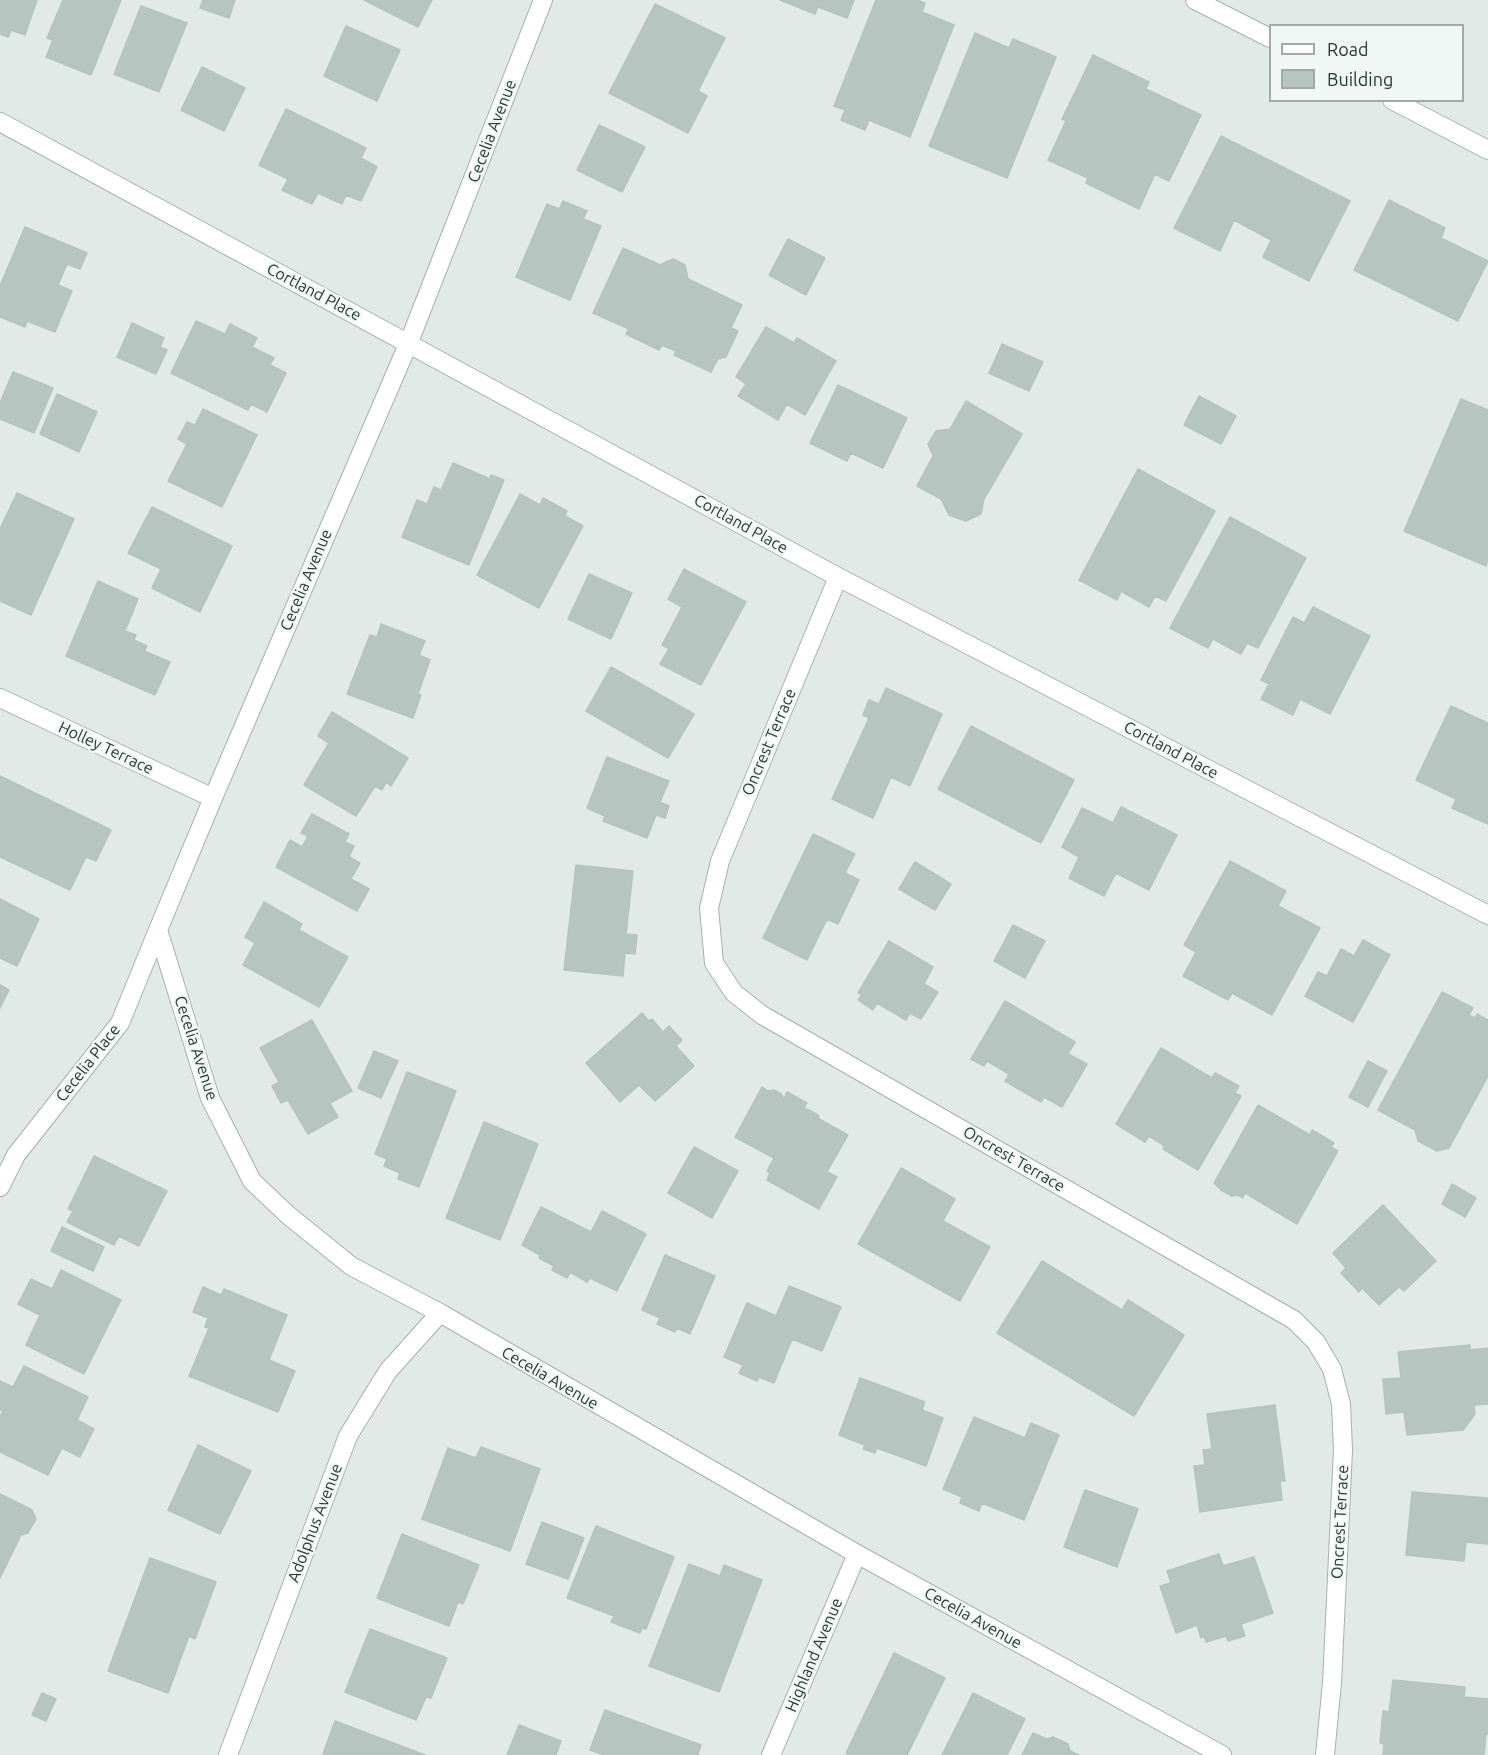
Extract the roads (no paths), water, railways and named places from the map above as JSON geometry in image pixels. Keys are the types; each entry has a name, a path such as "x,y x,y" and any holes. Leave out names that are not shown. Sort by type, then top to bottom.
{"street":[{"name":"Cecelia Avenue","path":"543,0 409,342 158,930 210,1098 252,1181 288,1215 351,1266 440,1313 857,1554 1222,1755"},
{"path":"1195,0 1222,6 1269,37"},
{"path":"1396,102 1488,150"},
{"name":"Cortland Place","path":"0,122 409,342 838,577 1488,915"},
{"name":"Oncrest Terrace","path":"838,577 720,861 708,908 714,963 734,993 762,1014 1294,1320 1316,1342 1332,1369 1341,1404 1343,1450 1332,1683 1325,1755"},
{"name":"Holley Terrace","path":"0,698 213,798"},
{"name":"Cecelia Place","path":"0,1187 16,1155 120,1023 158,930"},
{"name":"Adolphus Avenue","path":"228,1755 348,1436 388,1371 440,1313"},
{"name":"Highland Avenue","path":"771,1755 857,1554"}]}
